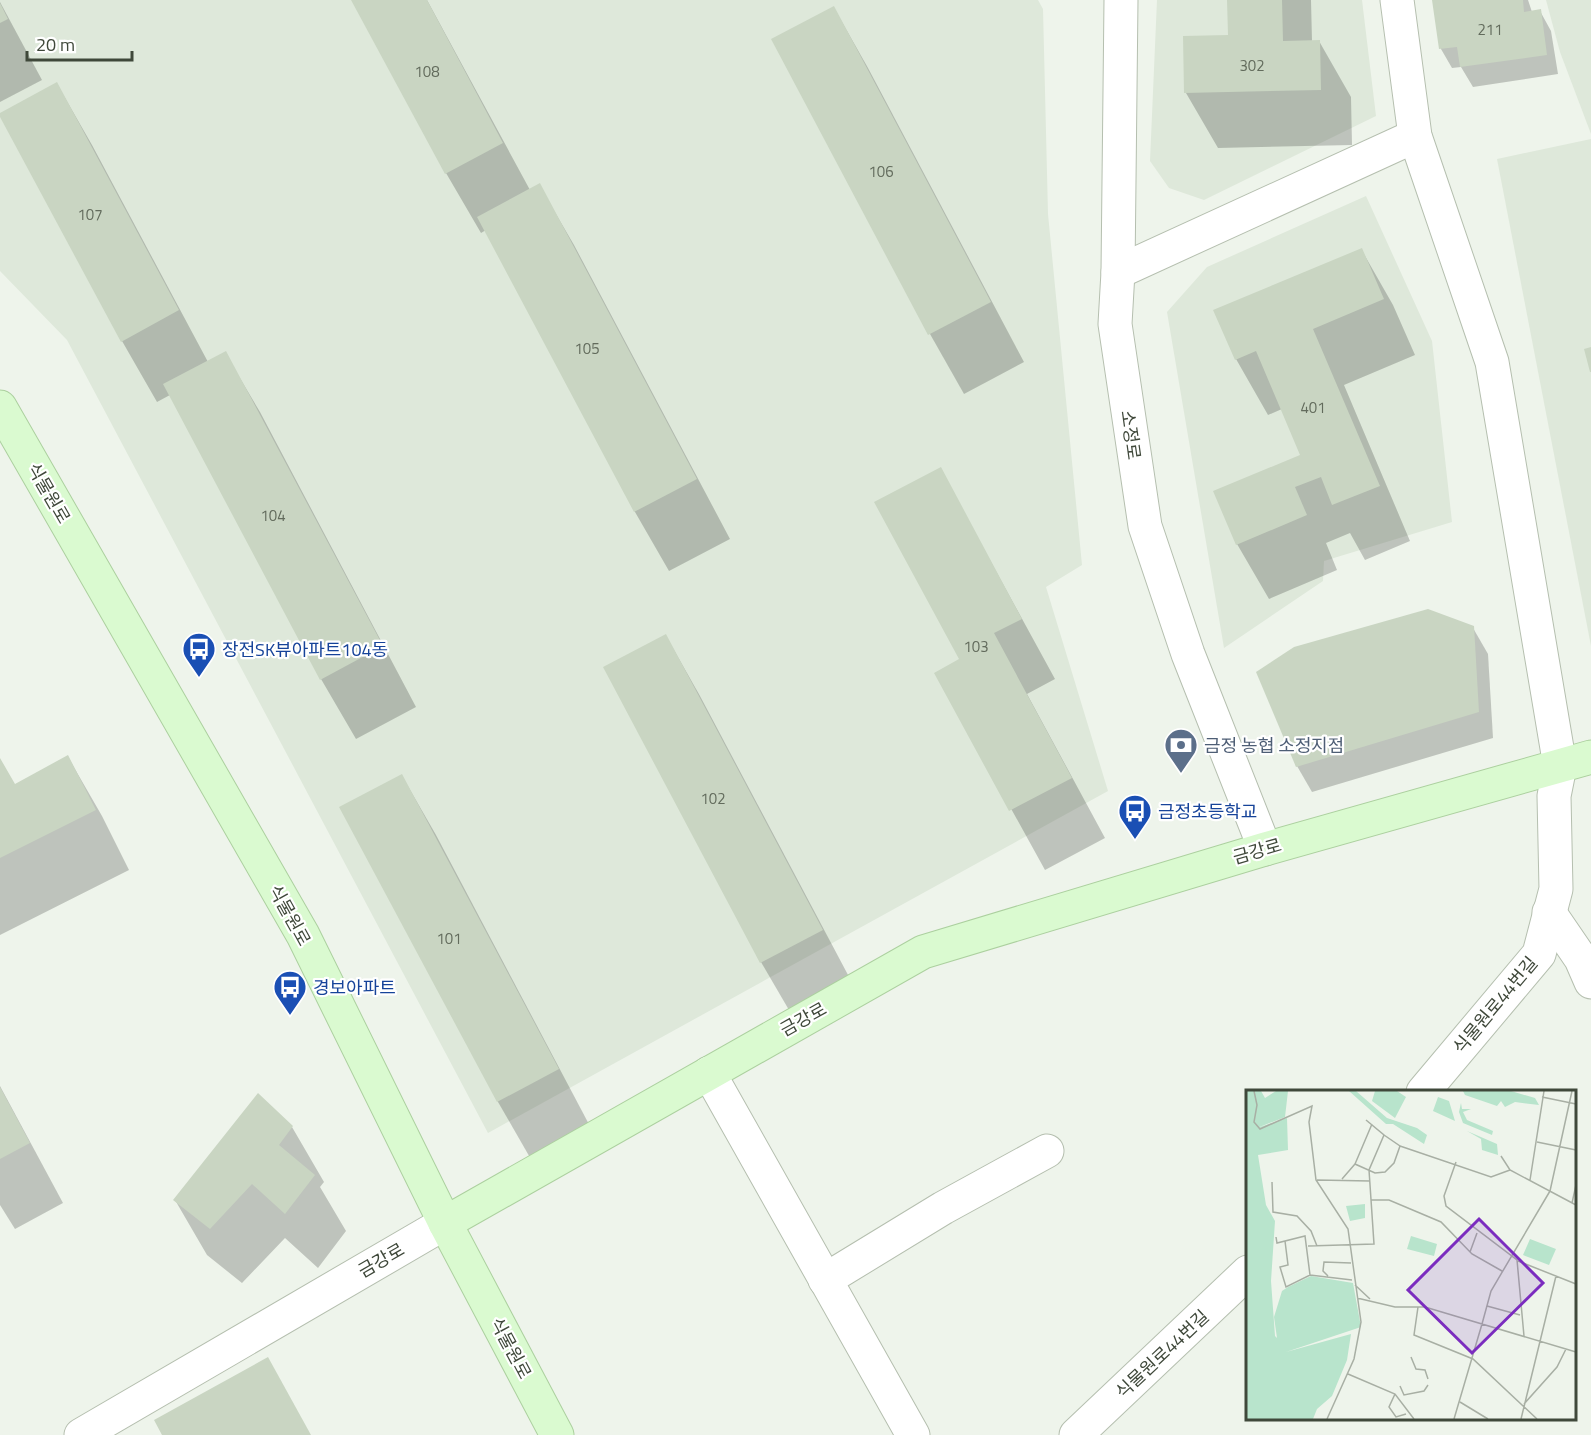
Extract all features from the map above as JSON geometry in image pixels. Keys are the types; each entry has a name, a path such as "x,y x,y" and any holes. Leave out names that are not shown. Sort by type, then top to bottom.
{"main road":[{"name":"식물원로","path":"0,407 303,934 445,1223 557,1435"},
{"name":"금강로","path":"445,1223 923,952 1265,849 1591,757"}],"street":[{"name":"소정로","path":"1121,0 1118,272 1115,324 1144,526 1188,654 1265,849"},
{"path":"1397,0 1415,136 1492,362 1560,766"},
{"path":"1118,272 1415,136"},
{"name":"식물원로44번길","path":"1425,1090 1539,954 1556,889 1554,796 1560,766"},
{"path":"1549,912 1581,959 1591,982"},
{"path":"709,1073 913,1435"},
{"path":"825,1280 943,1208 1047,1151"},
{"name":"금강로","path":"81,1435 445,1223"},
{"name":"식물원로44번길","path":"1076,1435 1246,1274"}],"shaded area":[{"path":"0,0 1038,0 1043,9 1048,214 1082,565 1046,587 1108,791 488,1133 67,340 0,271"},
{"path":"1157,0 1362,0 1376,116 1204,200 1169,188 1150,161"},
{"path":"1546,0 1591,0 1591,134 1560,52"},
{"path":"1591,139 1591,646 1497,159"},
{"path":"1366,196 1432,341 1452,522 1324,561 1323,581 1224,648 1167,312 1207,267"}],"building":[{"path":"351,0 427,0 503,143 445,174"},
{"path":"1227,0 1282,0 1283,41 1320,40 1321,90 1184,93 1183,36 1228,35"},
{"path":"1432,0 1523,0 1524,12 1541,9 1547,55 1460,67 1457,47 1439,49"},
{"path":"0,3 8,19 0,23"},
{"path":"834,6 991,302 928,335 771,39"},
{"path":"57,82 179,310 121,342 0,117 0,113"},
{"path":"540,183 697,479 634,512 477,217"},
{"path":"1362,248 1384,299 1313,329 1380,486 1332,505 1321,477 1295,487 1307,515 1236,545 1213,491 1300,455 1256,351 1235,360 1213,310"},
{"path":"1591,347 1591,372 1590,372 1584,349"},
{"path":"226,351 383,646 320,680 163,384"},
{"path":"941,467 1022,619 994,633 1072,778 1009,811 934,673 959,659 874,502"},
{"path":"1428,609 1474,626 1479,712 1296,767 1256,672 1294,647"},
{"path":"666,634 823,930 760,963 603,667"},
{"path":"68,755 96,810 0,858 0,758 15,784"},
{"path":"402,774 559,1069 497,1102 339,807"},
{"path":"0,1087 30,1143 0,1159"},
{"path":"258,1093 293,1126 279,1145 315,1175 285,1214 252,1184 210,1229 173,1200"},
{"path":"268,1357 311,1435 162,1435 154,1420"}],"place":[{"name":"장전SK뷰아파트104동","path":"199,678"},
{"name":"금정 농협 소정지점","path":"1181,774"},
{"name":"금정초등학교","path":"1135,840"},
{"name":"경보아파트","path":"290,1016"}]}
